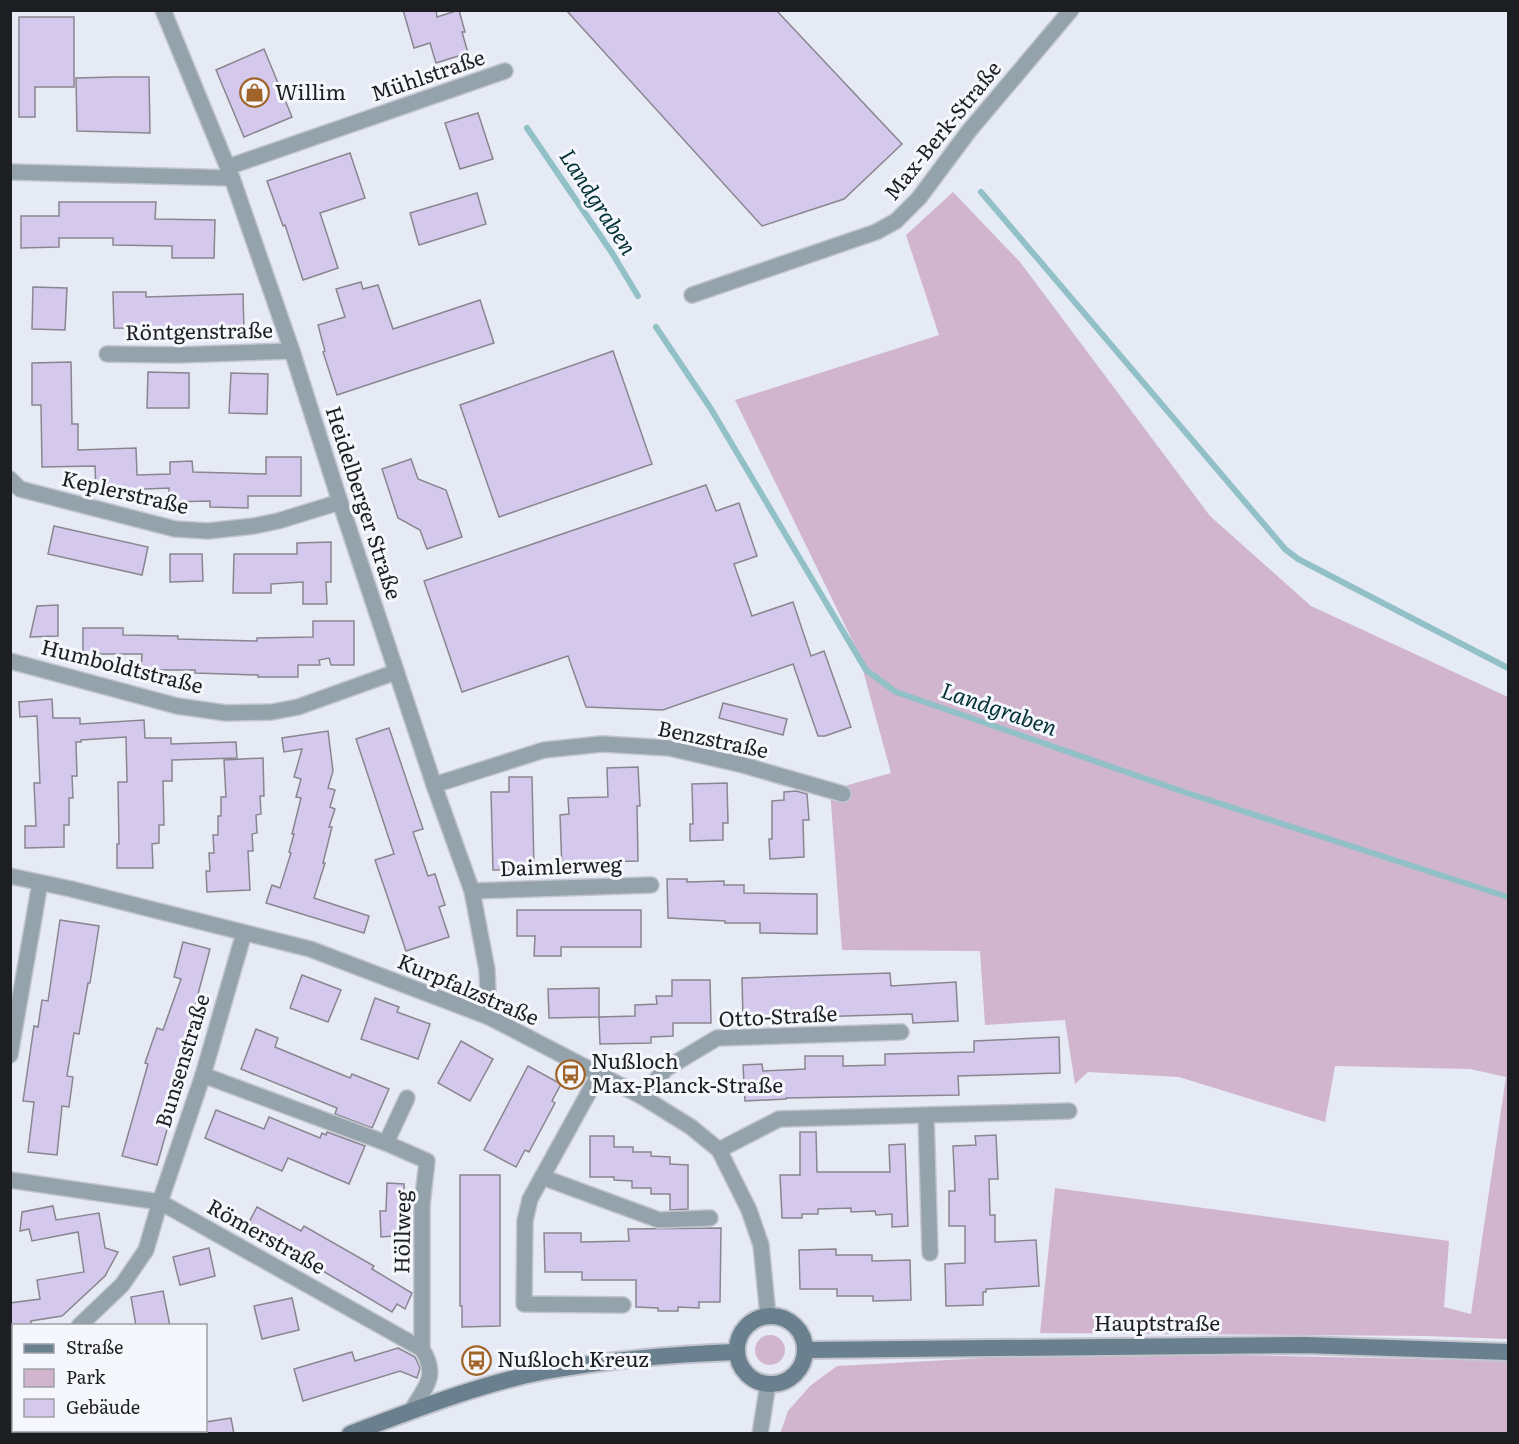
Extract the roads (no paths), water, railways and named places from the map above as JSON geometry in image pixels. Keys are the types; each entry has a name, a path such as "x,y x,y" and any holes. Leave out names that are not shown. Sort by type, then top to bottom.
{"main road":[{"path":"768,1315 776,1315 791,1322 802,1334 806,1350 800,1368 794,1375 777,1384 760,1382 746,1374 736,1352 742,1330 753,1320 768,1315"},
{"name":"Hauptstraße","path":"806,1350 1304,1345 1509,1352"},
{"path":"351,1434 478,1389 545,1371 664,1356 736,1352"}],"street":[{"name":"Heidelberger Straße","path":"163,10 230,173 292,351 434,785 472,891 487,970 489,1017"},
{"name":"Max-Berk-Straße","path":"692,295 876,232 896,221 919,198 969,131 1071,10"},
{"name":"Mühlstraße","path":"10,172 230,173 505,71"},
{"name":"Röntgenstraße","path":"107,354 177,355 292,351"},
{"name":"Keplerstraße","path":"10,479 21,489 175,529 208,531 254,526 340,502"},
{"name":"Humboldtstraße","path":"10,661 177,706 226,713 272,712 298,707 396,672"},
{"name":"Benzstraße","path":"434,785 544,750 602,744 669,748 743,765 843,794"},
{"name":"Kurpfalzstraße","path":"10,876 310,949 489,1017 641,1096 691,1127 719,1150 749,1210 761,1245 768,1315"},
{"path":"10,1055 40,882"},
{"name":"Daimlerweg","path":"472,891 651,885"},
{"name":"Bunsenstraße","path":"81,1324 122,1285 146,1250 203,1075 244,933"},
{"name":"Otto-Straße","path":"641,1096 667,1068 717,1038 901,1032"},
{"path":"599,1074 530,1199 525,1221 524,1304 623,1305"},
{"name":"Höllweg","path":"203,1075 386,1143 427,1161 422,1205 422,1349"},
{"path":"386,1143 407,1098"},
{"path":"719,1150 778,1119 1069,1111"},
{"path":"926,1116 930,1253"},
{"path":"542,1177 659,1220 710,1218"},
{"name":"Römerstraße","path":"10,1180 160,1202 422,1349"},
{"path":"411,1411 428,1385 431,1372 429,1360 422,1349"},
{"path":"759,1434 768,1384"}],"waterway":[{"name":"Landgraben","path":"527,128 612,253 638,296"},
{"path":"981,192 1285,549 1298,559 1508,668"},
{"name":"Landgraben","path":"656,327 711,409 866,670 896,692 1181,791 1508,897"}],"place":[{"name":"Willim","path":"254,93"},
{"name":"Nußloch Max-Planck-Straße","path":"570,1074"},
{"name":"Nußloch Kreuz","path":"476,1360"}]}
